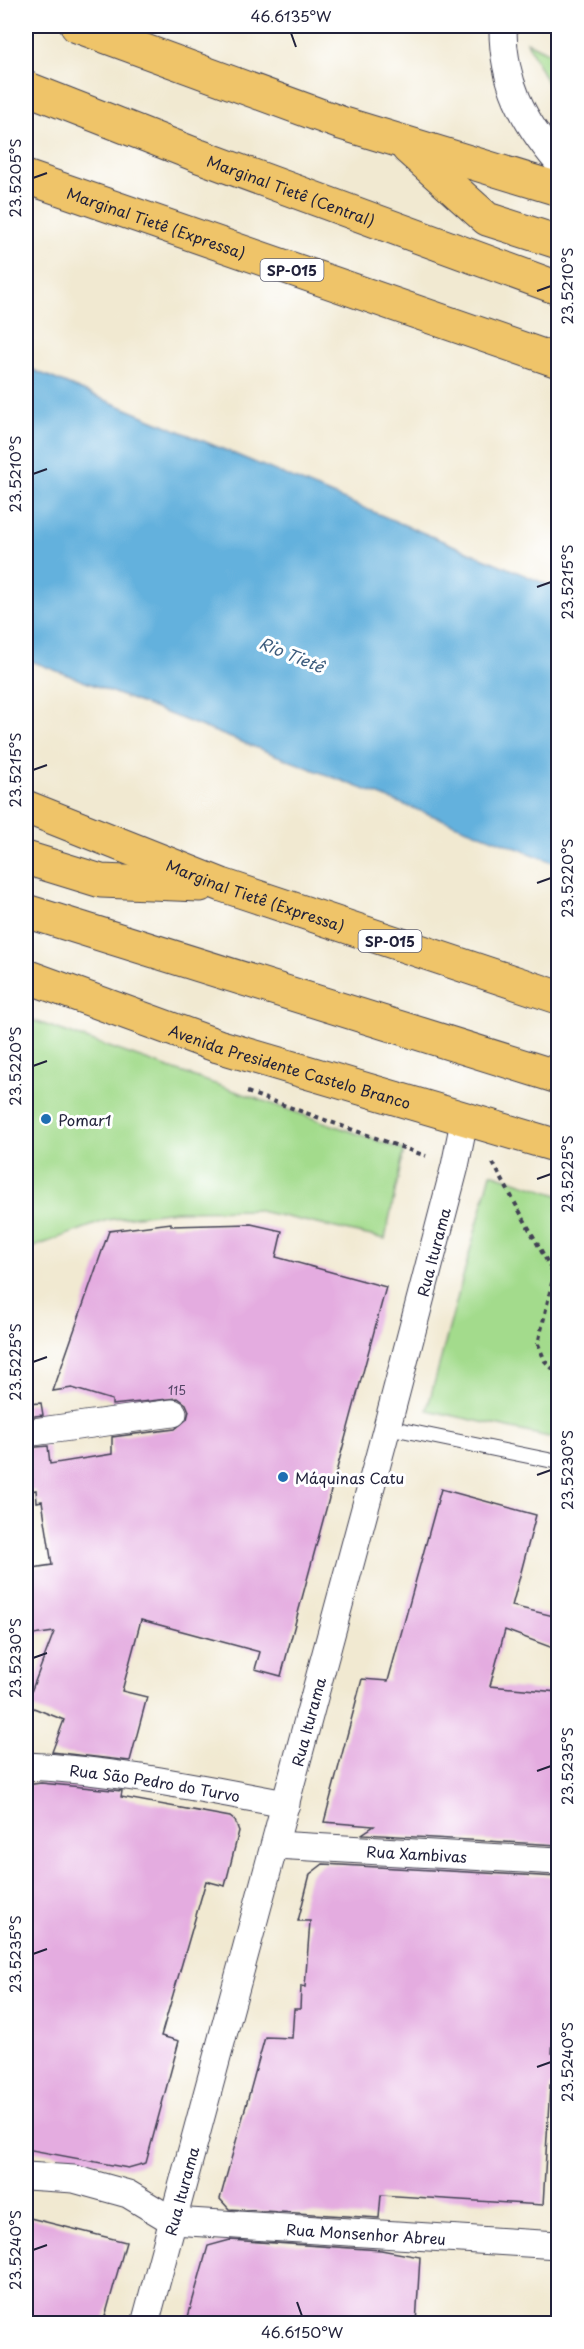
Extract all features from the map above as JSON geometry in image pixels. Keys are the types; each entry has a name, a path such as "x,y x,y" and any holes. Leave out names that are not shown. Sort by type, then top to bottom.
{"highway":[{"path":"77,26 341,123 558,189"},
{"name":"Marginal Tietê (Central)","path":"26,88 200,156 558,288"},
{"path":"400,141 488,219 558,242"},
{"name":"Marginal Tietê (Expressa)","path":"26,177 558,361"},
{"name":"Marginal Tietê (Expressa)","path":"26,807 222,885 558,997"},
{"path":"26,858 101,881 222,885"},
{"path":"26,911 558,1077"},
{"name":"Avenida Presidente Castelo Branco","path":"26,976 218,1046 558,1146"}],"street":[{"path":"503,26 502,48 512,89 532,131 558,162"},
{"name":"Rua Iturama","path":"144,2324 387,1427 467,1118"},
{"path":"26,1433 173,1413"},
{"name":"Rua São Pedro do Turvo","path":"26,1766 75,1768 139,1776 286,1804"},
{"name":"Rua Xambivas","path":"275,1845 558,1862"},
{"path":"26,2176 74,2179 128,2194 173,2221"},
{"name":"Rua Monsenhor Abreu","path":"173,2221 558,2245"}],"lane":[{"path":"387,1427 558,1462"}],"path":[{"path":"467,1118 556,1275 538,1344 545,1361 558,1374"}],"green space":[{"path":"527,42 558,57 558,104"},
{"path":"26,1018 404,1150 385,1239 255,1210 175,1211 107,1220 26,1250"},
{"path":"491,1173 558,1195 558,1439 427,1410"}],"water":[{"name":"Rio Tietê","path":"26,367 558,589 558,864 26,659"}],"building":[{"path":"171,1223 171,1226 251,1224 282,1231 276,1257 386,1287 281,1676 255,1669 260,1652 141,1620 122,1691 147,1697 130,1761 52,1752 64,1720 26,1705 54,1632 26,1636 26,1569 52,1565 42,1501 37,1502 36,1490 26,1492 26,1448 48,1446 50,1464 112,1454 112,1437 175,1429 187,1419 189,1411 186,1404 178,1398 112,1405 112,1400 72,1388 53,1391 109,1231"},
{"path":"41,1403 43,1415 26,1417 26,1404"},
{"path":"441,1489 536,1515 512,1606 558,1617 558,1650 505,1630 490,1686 558,1692 558,1845 362,1834 374,1826 324,1822 362,1679 388,1681"},
{"path":"41,1783 122,1791 121,1797 230,1817 235,1821 239,1831 225,1886 206,1881 161,2036 179,2041 146,2163 128,2168 26,2149 26,1785"},
{"path":"323,1864 558,1877 558,1943 552,2053 558,2054 558,2086 550,2085 543,2205 381,2195 379,2218 229,2209 220,2199 265,2037 292,2038 294,2009 300,2009 301,1986 305,1987 310,1921 298,1921 310,1874"},
{"path":"26,2217 126,2242 103,2324 26,2324"},
{"path":"230,2240 381,2250 420,2257 416,2324 186,2324 208,2246"}],"place":[{"name":"Pomar1","path":"46,1119"},
{"name":"Máquinas Catu","path":"283,1477"}]}
